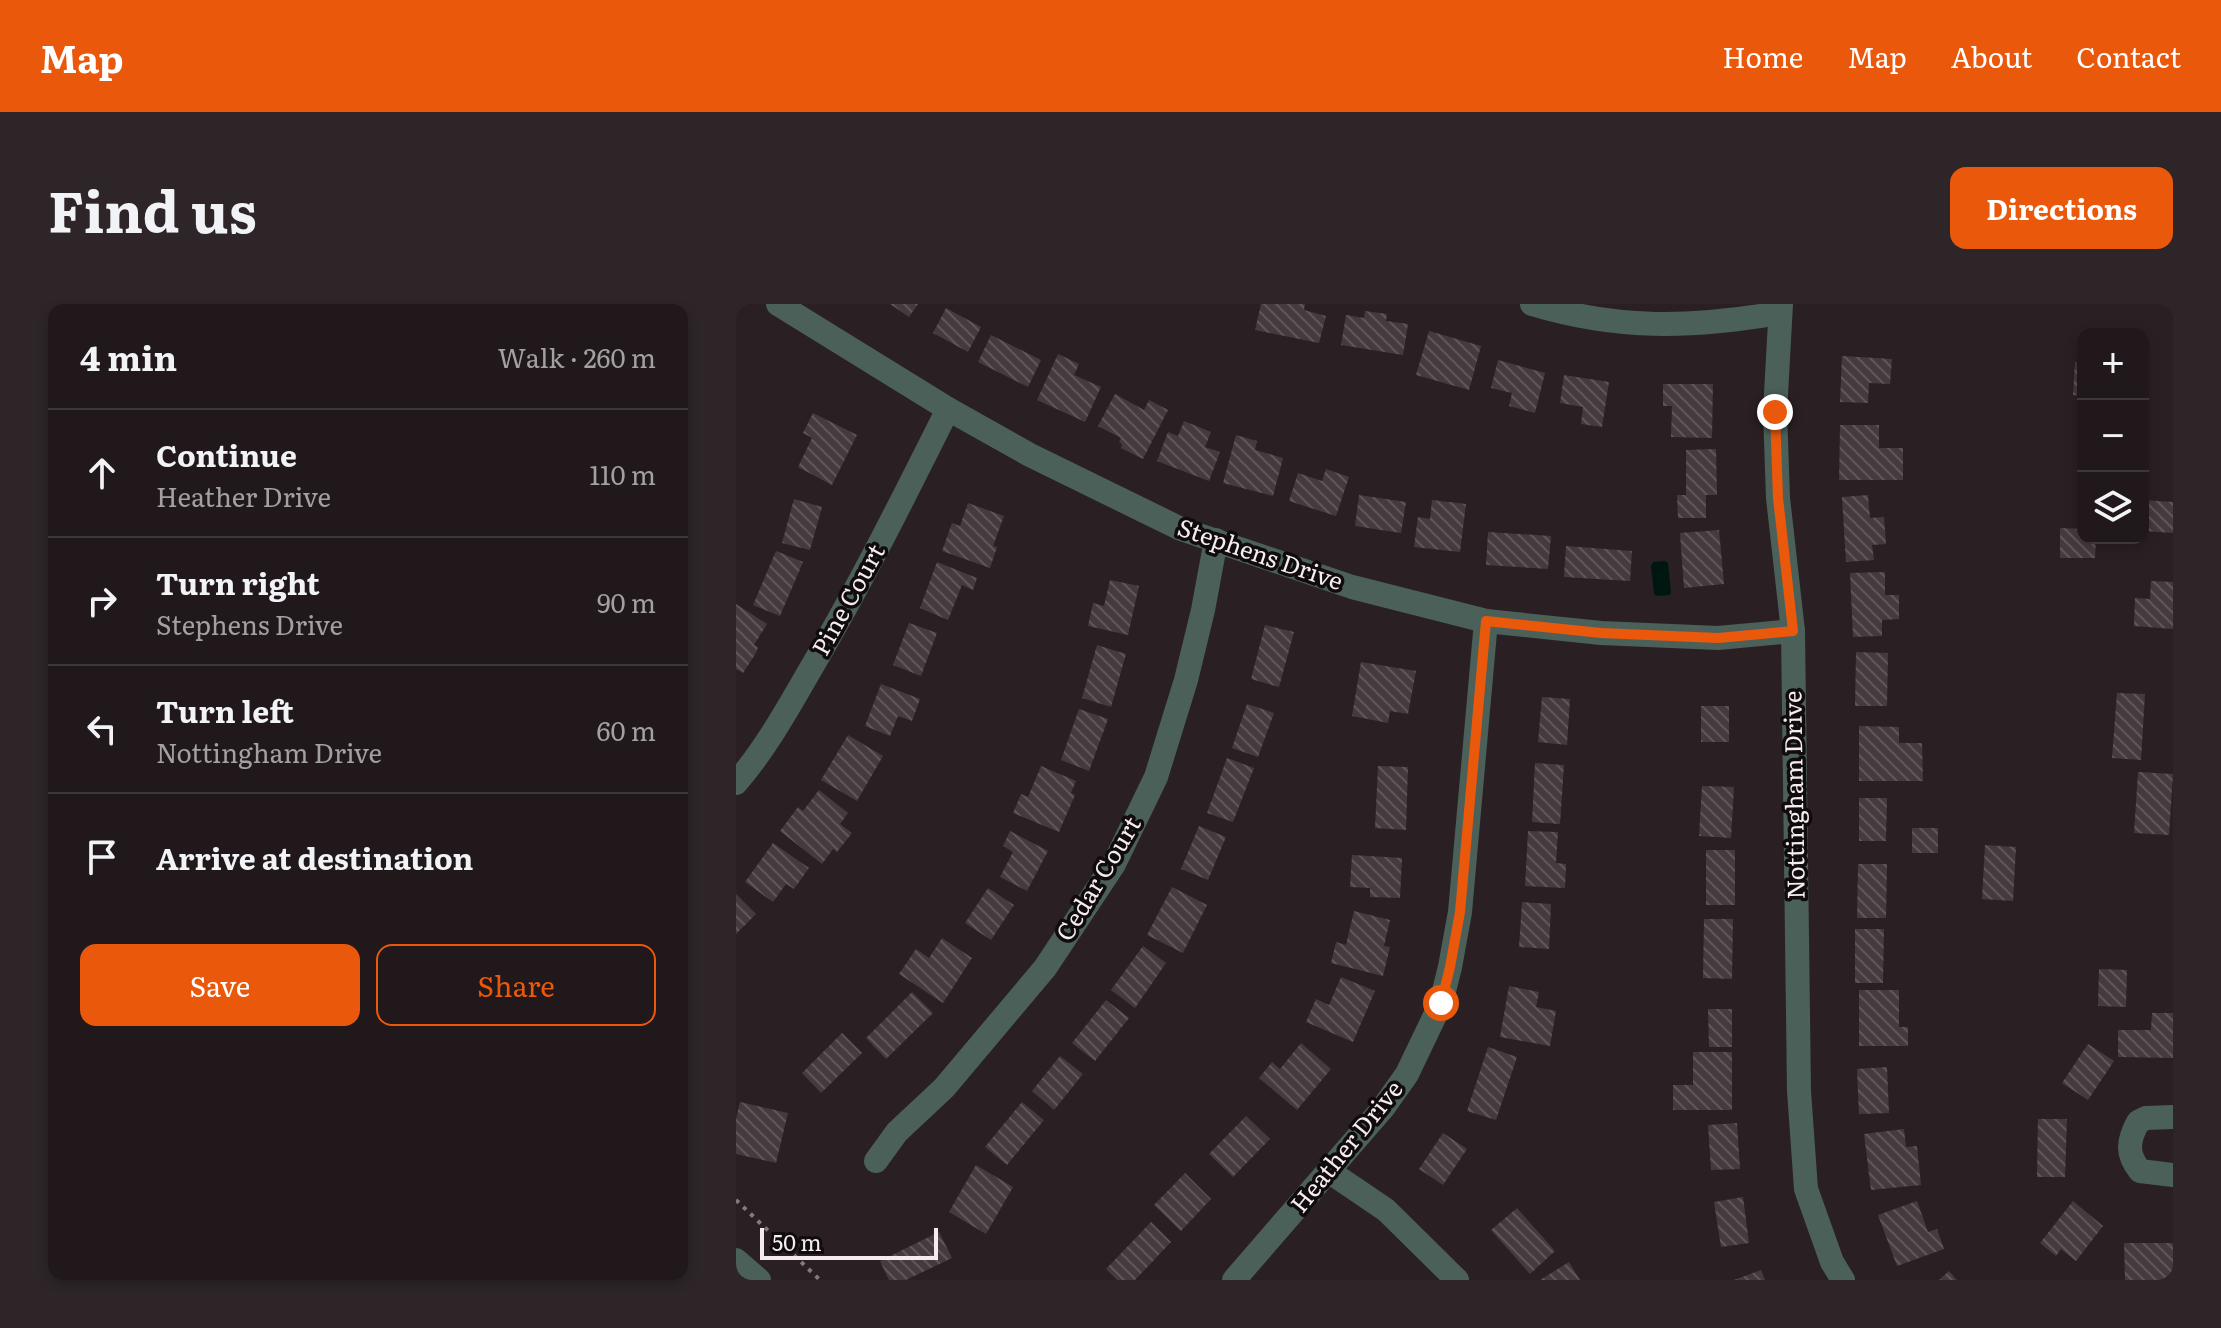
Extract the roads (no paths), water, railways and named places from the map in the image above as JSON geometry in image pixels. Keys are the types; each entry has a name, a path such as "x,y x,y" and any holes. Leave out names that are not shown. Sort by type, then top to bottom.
{"street":[{"name":"Stephens Drive","path":"778,304 948,409 1030,455 1181,529 1352,587 1486,621 1601,633 1718,638 1793,631"},
{"path":"1532,304 1598,321 1653,325 1702,324 1780,308"},
{"name":"Nottingham Drive","path":"1780,308 1775,412 1778,498 1793,631 1800,1105 1806,1189 1832,1262 1843,1280"},
{"name":"Pine Court","path":"736,783 762,753 827,642 948,409"},
{"name":"Cedar Court","path":"876,1161 897,1132 944,1088 1045,968 1114,864 1156,777 1196,638 1216,540"},
{"name":"Heather Drive","path":"1234,1280 1383,1108 1407,1074 1431,1025 1446,985 1460,912 1486,621"},
{"path":"2173,1117 2146,1118 2138,1122 2130,1138 2130,1158 2140,1171 2173,1175"},
{"path":"1330,1172 1386,1210 1457,1280"},
{"path":"736,1260 759,1280"}]}
